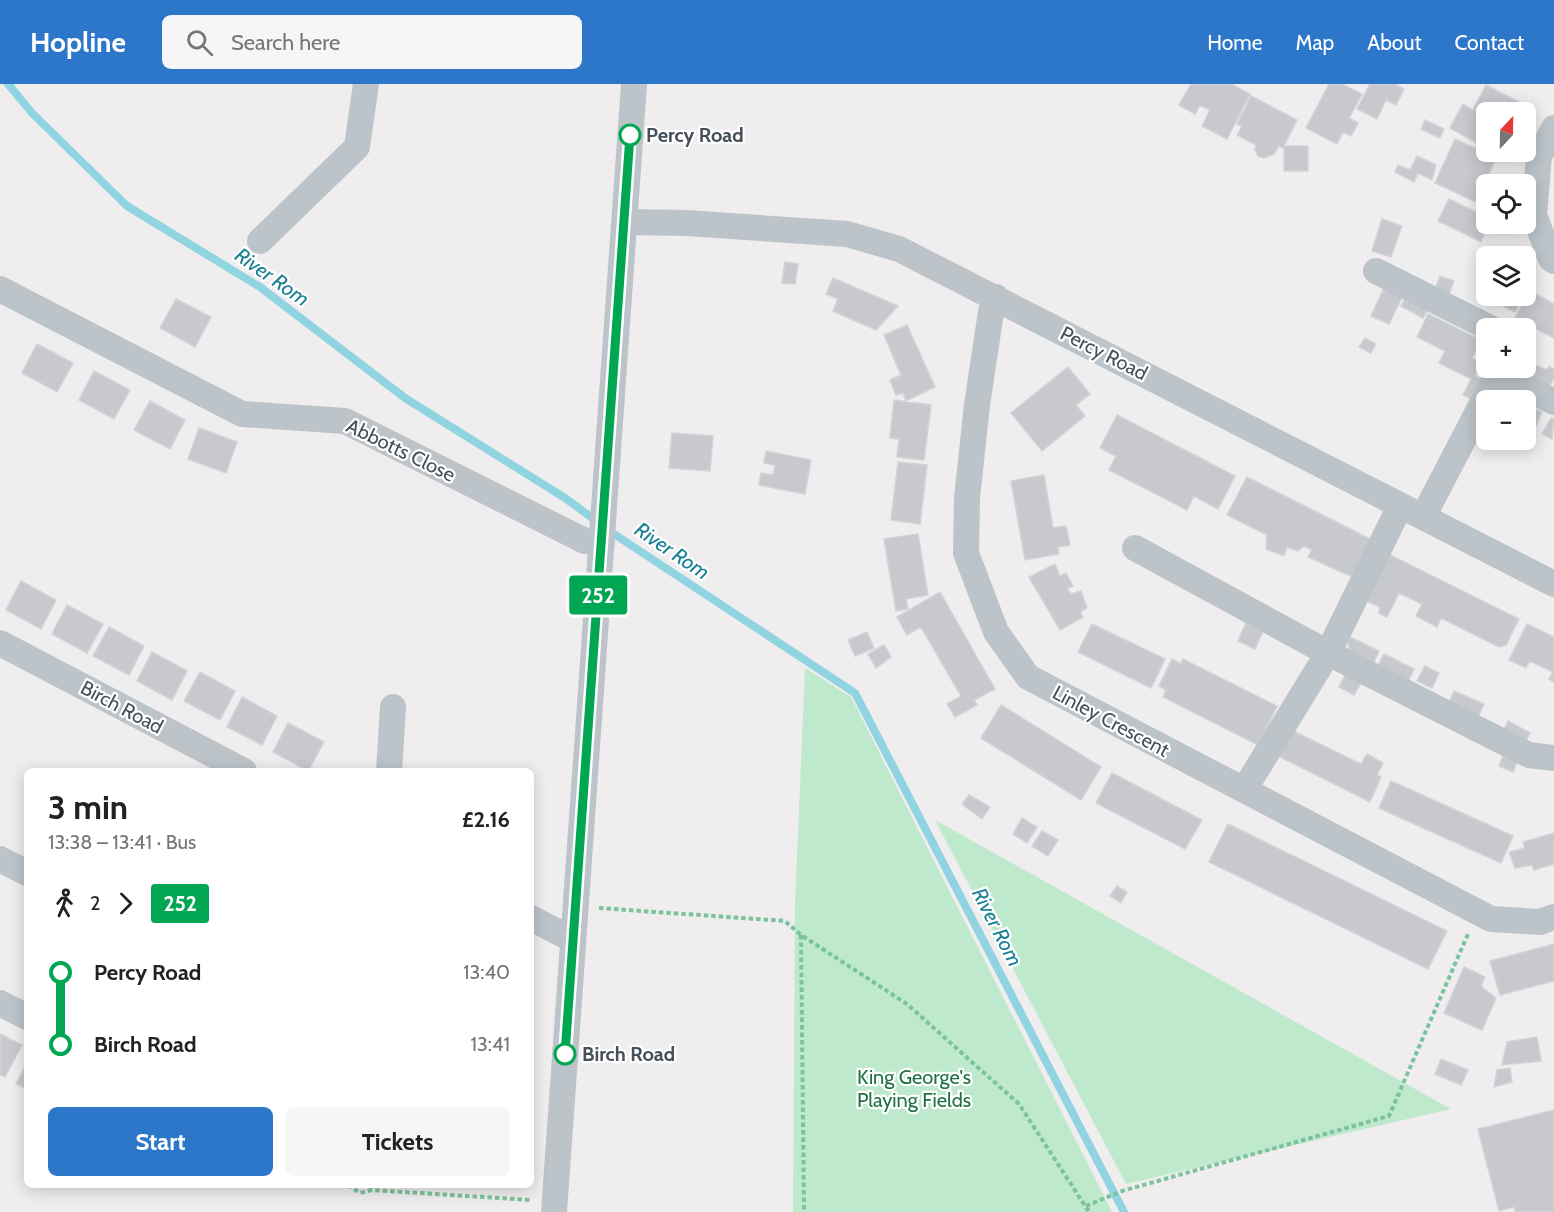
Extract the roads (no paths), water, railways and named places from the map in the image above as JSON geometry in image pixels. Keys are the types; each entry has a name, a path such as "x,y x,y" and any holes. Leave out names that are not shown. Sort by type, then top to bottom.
{"street":[{"path":"260,241 357,147 366,84"},
{"path":"555,1207 634,84"},
{"path":"1554,128 1539,156 1534,215 1551,259 1554,261"},
{"name":"Percy Road","path":"625,222 687,223 848,234 899,249 1554,584"},
{"path":"1376,271 1476,321"},
{"name":"Abbotts Close","path":"0,289 242,414 345,421 585,541 603,538"},
{"name":"Linley Crescent","path":"996,297 991,312 976,405 967,498 966,553 996,632 1028,677 1491,919 1540,922 1554,917"},
{"path":"1423,517 1493,378"},
{"path":"1511,378 1554,402"},
{"path":"1244,790 1328,653 1400,506"},
{"path":"1135,548 1328,653 1529,755 1554,758"},
{"name":"Birch Road","path":"0,643 238,768"},
{"path":"389,768 393,707"},
{"path":"0,859 24,871"},
{"path":"534,920 573,940"},
{"path":"0,1003 24,1015"}],"waterway":[{"name":"River Rom","path":"8,84 32,113 127,206 260,287 405,398 565,498 599,523"},
{"name":"River Rom","path":"608,530 855,693 1124,1212"}],"place":[{"name":"Percy Road","path":"630,135"},
{"name":"Birch Road","path":"565,1054"}],"park label":[{"name":"King George's Playing Fields","path":"914,1088"}]}
